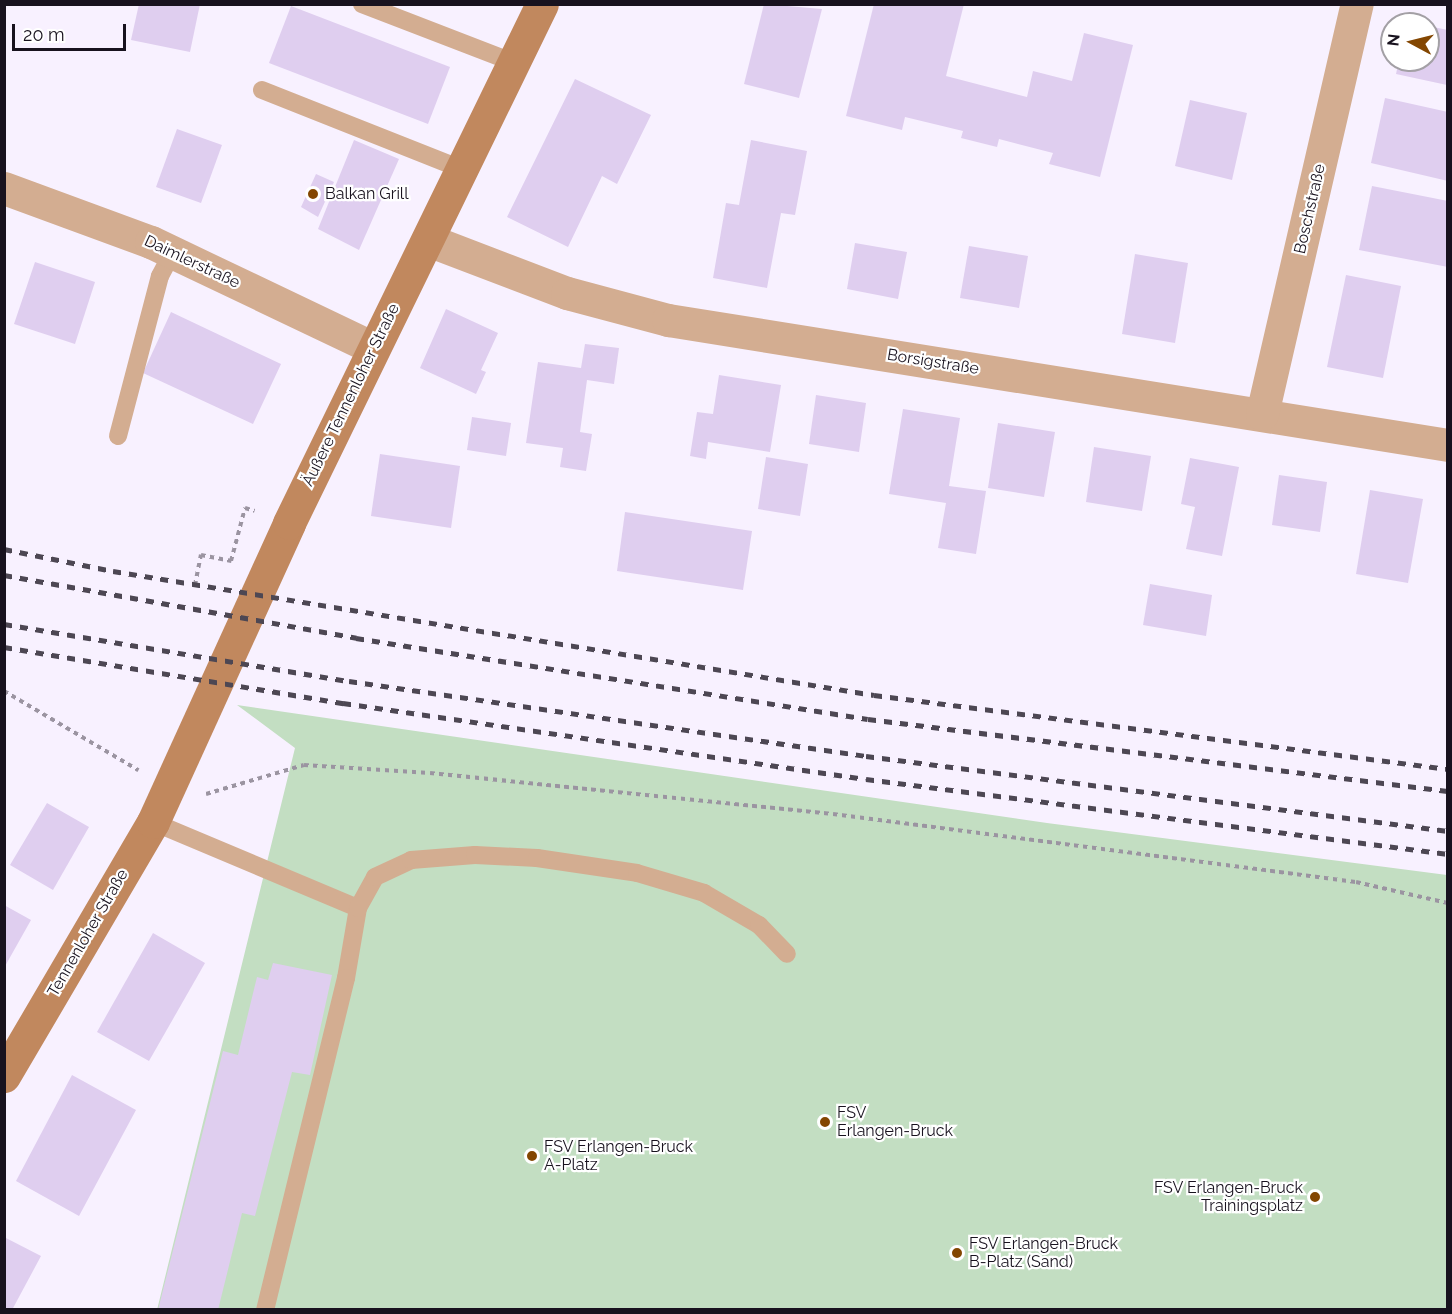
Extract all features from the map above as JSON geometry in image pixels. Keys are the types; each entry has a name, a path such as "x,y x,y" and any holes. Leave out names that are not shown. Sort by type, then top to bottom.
{"street":[{"name":"Äußere Tennenloher Straße","path":"168,788 289,523 428,240 459,168 542,4"},
{"name":"Boschstraße","path":"1262,414 1357,4"},
{"name":"Daimlerstraße","path":"4,188 173,252 373,348"},
{"name":"Borsigstraße","path":"428,240 567,293 668,320 1448,445"},
{"name":"Tennenloher Straße","path":"4,1076 153,822 168,788"}],"lane":[{"path":"362,4 512,62"},
{"path":"262,90 459,168"},
{"path":"118,436 160,276 173,252"},
{"path":"153,822 358,908"},
{"path":"265,1310 346,978 358,908 375,877 411,860 475,855 537,858 637,873 704,893 759,925 787,954"}],"path":[{"path":"195,585 201,555 231,561 245,508"},
{"path":"4,691 168,788 211,795 304,765 430,773 857,817 1356,882 1448,903"}],"green space":[{"name":"FSV Erlangen-Bruck","path":"237,705 1047,823 1447,875 1447,1309 157,1310 295,748"}],"building":[{"path":"139,4 200,4 190,52 131,40"},
{"path":"764,4 822,9 799,98 744,84"},
{"path":"874,4 964,4 946,76 1027,97 1033,71 1072,81 1084,33 1133,45 1100,177 1049,164 1053,153 999,139 997,147 961,138 963,131 905,117 902,130 846,116"},
{"path":"291,6 450,67 428,124 269,63"},
{"path":"1440,28 1448,30 1447,85 1396,74 1396,72 1440,72"},
{"path":"575,79 651,115 617,184 602,176 568,247 507,217"},
{"path":"1385,98 1448,112 1448,181 1371,163"},
{"path":"1190,100 1247,113 1232,180 1175,166"},
{"path":"177,129 222,145 201,203 156,187"},
{"path":"354,140 399,159 359,250 318,229"},
{"path":"751,140 807,151 795,215 781,213 767,288 713,278 726,203 739,205"},
{"path":"316,174 334,182 318,217 301,207"},
{"path":"1372,186 1448,201 1448,267 1359,250"},
{"path":"855,243 907,252 898,299 847,289"},
{"path":"969,246 1028,256 1019,308 960,298"},
{"path":"1135,254 1188,263 1175,343 1122,334"},
{"path":"35,262 95,282 75,344 14,324"},
{"path":"1346,275 1401,286 1383,378 1327,367"},
{"path":"446,309 498,333 481,370 486,372 476,394 420,368"},
{"path":"171,312 281,364 253,424 143,373"},
{"path":"585,344 619,348 614,384 587,380 580,432 592,434 586,471 560,467 563,448 526,443 538,362 581,368"},
{"path":"719,375 781,385 770,452 708,442 706,459 690,456 697,412 713,414"},
{"path":"816,395 866,403 859,452 809,444"},
{"path":"903,409 960,418 949,486 986,491 976,554 938,548 946,503 889,494"},
{"path":"472,417 511,423 506,456 467,450"},
{"path":"998,423 1055,432 1044,497 988,488"},
{"path":"1094,447 1151,456 1142,511 1086,502"},
{"path":"380,454 460,466 451,528 371,516"},
{"path":"766,457 808,464 800,516 758,509"},
{"path":"1190,458 1239,467 1222,556 1186,549 1195,507 1181,504"},
{"path":"1279,475 1327,482 1320,532 1272,525"},
{"path":"1370,490 1423,499 1408,583 1356,574"},
{"path":"625,512 752,531 743,590 617,571"},
{"path":"1150,584 1212,595 1206,636 1143,625"},
{"path":"47,803 89,827 53,890 10,865"},
{"path":"4,905 31,920 4,968"},
{"path":"153,933 205,963 149,1061 97,1032"},
{"path":"273,963 332,975 310,1075 292,1072 255,1216 242,1213 218,1310 158,1310 223,1051 238,1055 257,977 268,980"},
{"path":"72,1075 136,1110 79,1216 16,1181"},
{"path":"4,1237 41,1256 12,1310 4,1310"}],"railway":[{"path":"4,549 113,571 874,695 1448,769"},
{"path":"4,575 356,638 868,719 1448,791"},
{"path":"4,624 349,681 866,756 1448,831"},
{"path":"4,647 343,703 866,779 1448,854"}],"place":[{"name":"Balkan Grill","path":"313,194"},
{"name":"FSV Erlangen-Bruck","path":"825,1122"},
{"name":"FSV Erlangen-Bruck A-Platz","path":"532,1156"},
{"name":"FSV Erlangen-Bruck Trainingsplatz","path":"1315,1197"},
{"name":"FSV Erlangen-Bruck B-Platz (Sand)","path":"957,1253"}]}
